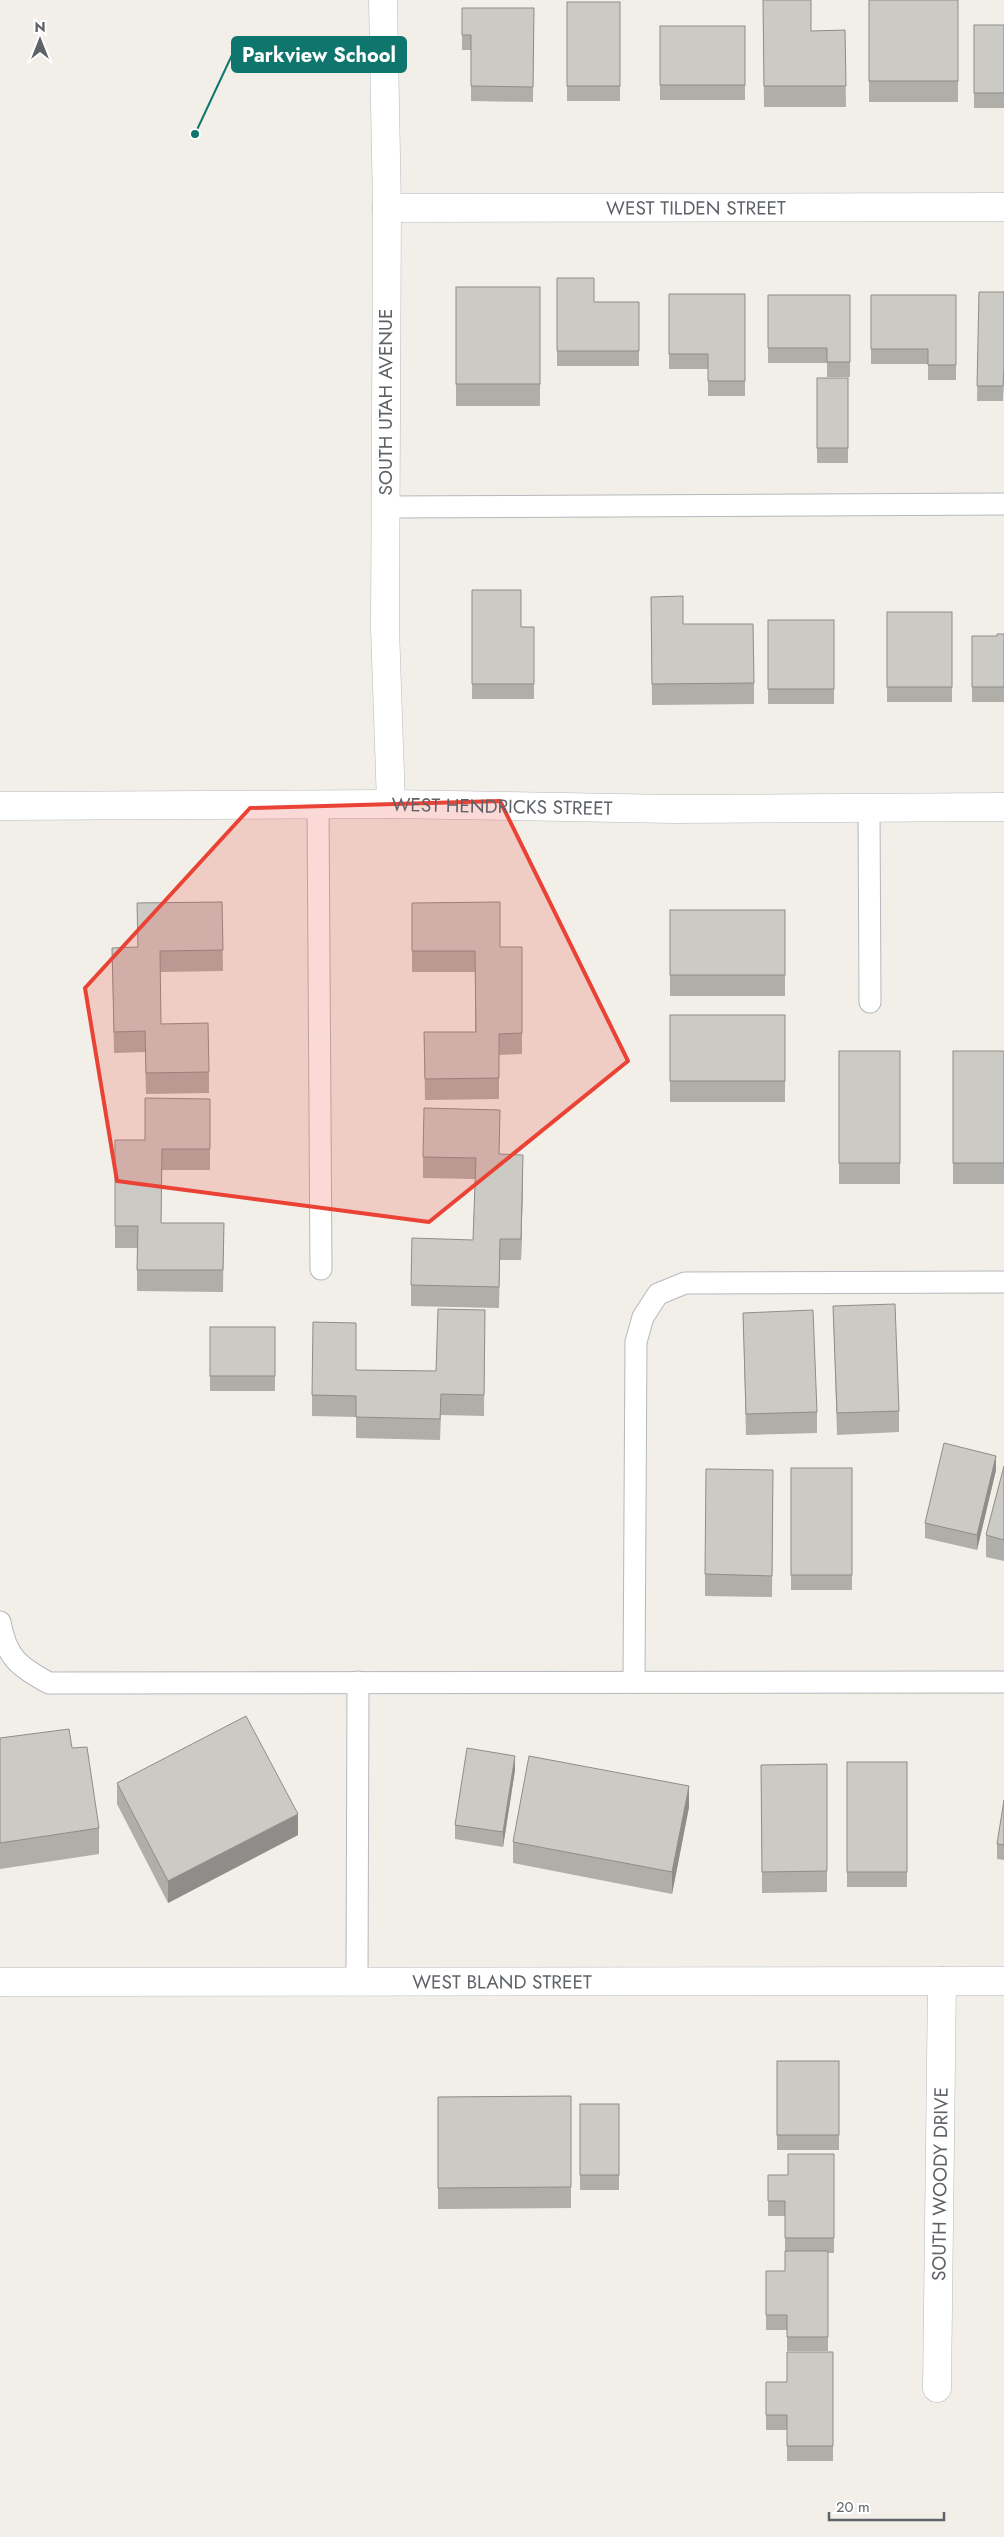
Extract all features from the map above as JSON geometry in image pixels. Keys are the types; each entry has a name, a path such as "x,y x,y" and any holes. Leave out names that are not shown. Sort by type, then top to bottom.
{"street":[{"name":"SOUTH UTAH AVENUE","path":"383,0 387,208 384,507 385,628 392,804"},
{"name":"WEST TILDEN STREET","path":"387,208 1004,207"},
{"name":"WEST HENDRICKS STREET","path":"0,806 392,804 673,809 1004,807"},
{"name":"SOUTH WOODY DRIVE","path":"937,2388 942,1981"},
{"name":"WEST BLAND STREET","path":"0,1982 1004,1981"}],"lane":[{"path":"384,507 1004,504"},
{"path":"318,805 321,1269"},
{"path":"869,808 870,1002"},
{"path":"634,1682 636,1342 643,1316 658,1294 685,1283 1004,1282"},
{"path":"0,1622 3,1642 22,1669 49,1683 1004,1682"},
{"path":"357,1982 358,1682"}],"highlighted area":[{"path":"500,801 628,1061 429,1222 117,1181 85,988 250,808"}],"building":[{"path":"763,0 811,0 811,31 845,30 846,86 764,86"},
{"path":"869,0 958,0 958,81 869,81"},
{"path":"567,2 620,2 620,86 567,86"},
{"path":"462,8 534,8 533,87 471,86 471,35 462,35"},
{"path":"974,25 1004,25 1004,93 974,93"},
{"path":"660,26 745,26 745,85 660,85"},
{"path":"557,278 594,278 594,302 639,302 639,351 557,351"},
{"path":"456,287 540,287 540,384 456,384"},
{"path":"979,292 1004,292 1003,386 977,386"},
{"path":"669,294 745,294 745,381 708,381 708,354 669,354"},
{"path":"768,295 850,295 850,362 827,362 827,348 768,348"},
{"path":"871,295 956,295 956,365 928,365 928,349 871,349"},
{"path":"817,378 848,378 848,448 817,448"},
{"path":"472,590 521,590 521,627 534,627 534,684 472,684"},
{"path":"683,596 683,624 753,624 754,683 652,684 651,597"},
{"path":"887,612 952,612 952,687 887,687"},
{"path":"768,620 834,620 834,689 768,689"},
{"path":"997,634 1004,634 1004,687 972,687 972,636 997,636"},
{"path":"222,902 223,950 160,951 161,1024 208,1023 209,1072 146,1073 145,1031 114,1032 112,948 138,947 137,903"},
{"path":"500,902 500,947 522,947 522,1033 499,1034 499,1078 425,1079 424,1032 476,1032 475,951 412,951 412,903"},
{"path":"670,910 785,910 785,975 670,975"},
{"path":"670,1015 785,1015 785,1081 670,1081"},
{"path":"839,1051 900,1051 900,1163 839,1163"},
{"path":"953,1051 1004,1051 1004,1163 953,1163"},
{"path":"145,1098 210,1099 210,1149 162,1149 161,1223 224,1223 223,1270 137,1270 138,1226 115,1226 115,1140 145,1140"},
{"path":"424,1108 500,1110 499,1154 523,1155 521,1239 500,1239 499,1287 411,1285 412,1238 473,1240 476,1158 423,1157"},
{"path":"895,1304 899,1411 837,1413 833,1306"},
{"path":"438,1309 485,1310 484,1395 441,1394 440,1419 356,1417 356,1396 312,1395 313,1322 356,1323 356,1370 436,1371"},
{"path":"813,1310 817,1412 746,1414 743,1313"},
{"path":"210,1327 275,1327 275,1376 210,1376"},
{"path":"944,1443 996,1456 977,1535 925,1523"},
{"path":"1004,1466 1004,1540 986,1535"},
{"path":"791,1468 852,1468 852,1575 791,1575"},
{"path":"706,1469 773,1470 772,1576 705,1574"},
{"path":"246,1716 298,1814 168,1881 117,1783"},
{"path":"69,1729 72,1748 87,1747 99,1828 0,1843 0,1738"},
{"path":"467,1748 515,1756 503,1832 455,1825"},
{"path":"529,1756 689,1786 672,1872 513,1842"},
{"path":"847,1762 907,1762 907,1872 847,1872"},
{"path":"827,1764 827,1871 762,1872 761,1765"},
{"path":"1004,1800 1004,1845 997,1844"},
{"path":"777,2061 839,2061 839,2135 777,2135"},
{"path":"571,2096 571,2187 438,2188 438,2097"},
{"path":"580,2104 619,2104 619,2175 580,2175"},
{"path":"788,2154 834,2154 834,2238 785,2238 785,2201 768,2201 768,2175 788,2175"},
{"path":"785,2251 828,2251 828,2337 787,2337 787,2315 766,2315 766,2271 785,2271"},
{"path":"787,2352 833,2352 833,2446 787,2446 787,2415 766,2415 766,2382 787,2382"}],"place":[{"name":"Parkview School","path":"195,134"}]}
